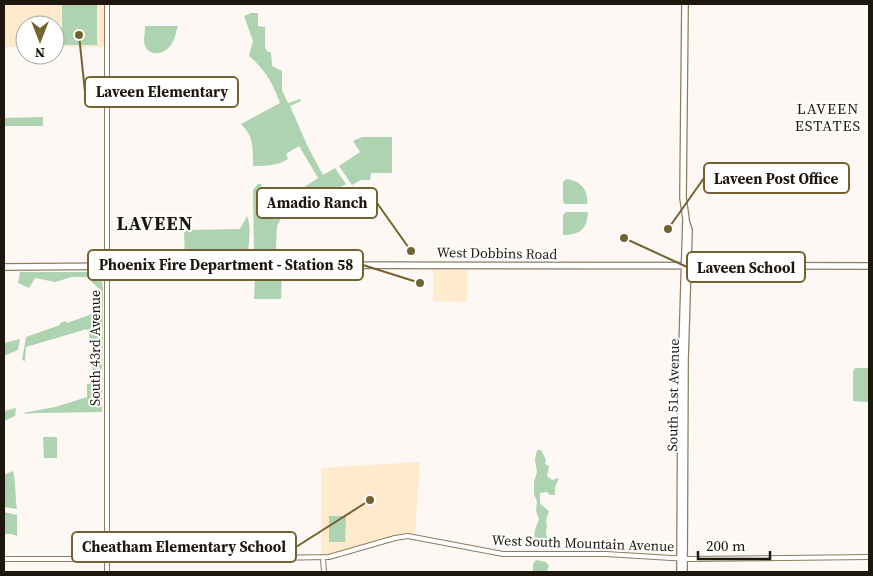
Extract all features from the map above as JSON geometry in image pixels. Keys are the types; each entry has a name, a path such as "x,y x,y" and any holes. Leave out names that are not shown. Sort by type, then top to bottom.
{"main road":[{"name":"South 51st Avenue","path":"684,4 683,198 689,226 681,383 682,558 684,572"},
{"name":"West Dobbins Road","path":"4,267 261,265 869,266"},
{"name":"South 51st Avenue","path":"680,572 682,558 687,266"},
{"path":"684,309 687,330"}],"street":[{"name":"South 43rd Avenue","path":"106,4 107,572"},
{"name":"West South Mountain Avenue","path":"269,558 323,558 336,556 395,538 408,536 499,554 606,554 682,558 869,557"},
{"path":"323,558 324,572"},
{"path":"4,559 107,559"}],"shaded area":[{"path":"4,4 104,4 104,45 102,47 65,47 65,15 15,15 15,47 4,47"},
{"path":"433,270 467,270 467,302 433,301"},
{"path":"420,462 415,534 397,535 349,550 321,556 321,468"}],"green space":[{"path":"62,4 97,4 97,45 65,45 65,15 62,15"},
{"path":"258,13 258,26 265,27 265,48 268,52 271,52 272,66 282,71 282,90 288,103 300,99 301,101 290,106 323,175 335,168 346,184 334,191 337,196 310,197 310,210 295,211 288,209 285,207 281,197 292,195 318,178 299,146 286,154 288,159 280,163 253,166 251,138 241,124 280,103 268,77 249,56 253,41 244,16"},
{"path":"145,26 178,26 171,45 160,53 152,53 148,51 144,42"},
{"path":"43,117 43,126 4,126 4,118"},
{"path":"362,137 392,137 392,173 371,173 370,180 361,180 352,185 339,166 360,152 353,141"},
{"path":"566,179 575,181 585,190 587,204 565,204 563,202 563,182"},
{"path":"258,184 261,184 265,207 278,205 284,213 277,226 276,249 288,254 285,261 259,260 254,257 253,190"},
{"path":"566,212 588,212 586,223 582,230 574,234 563,235 563,215"},
{"path":"247,216 249,236 248,258 245,261 185,261 184,230 240,229"},
{"path":"20,272 99,272 101,275 103,287 102,412 23,413 55,407 87,397 87,384 89,384 91,379 92,364 87,329 26,347 25,361 22,360 26,337 60,325 60,323 66,321 67,323 92,314 97,309 98,288 87,277 72,277 55,282 35,278 29,288 18,283"},
{"path":"264,272 282,272 281,299 254,299 255,275"},
{"path":"20,339 18,350 4,356 4,343"},
{"path":"855,368 869,368 869,402 853,401 853,371"},
{"path":"16,408 15,416 4,421 4,411"},
{"path":"43,437 57,437 57,458 44,458"},
{"path":"537,450 541,450 546,460 545,464 549,466 547,476 552,480 559,478 555,487 555,495 550,495 547,492 540,493 540,504 549,511 546,520 546,532 550,546 535,539 539,519 534,494"},
{"path":"13,471 17,509 4,507 4,475"},
{"path":"4,512 17,515 17,536 4,534"},
{"path":"329,516 346,516 345,542 329,542"},
{"path":"536,560 546,562 549,566 546,572 533,572 533,564"}],"place":[{"name":"Laveen Elementary","path":"79,35"},
{"name":"Laveen Post Office","path":"668,229"},
{"name":"Laveen School","path":"624,238"},
{"name":"Amadio Ranch","path":"411,251"},
{"name":"Phoenix Fire Department - Station 58","path":"420,283"},
{"name":"Cheatham Elementary School","path":"370,500"}],"district":[{"name":"LAVEEN ESTATES","path":"828,118"},
{"name":"LAVEEN","path":"155,223"}]}
